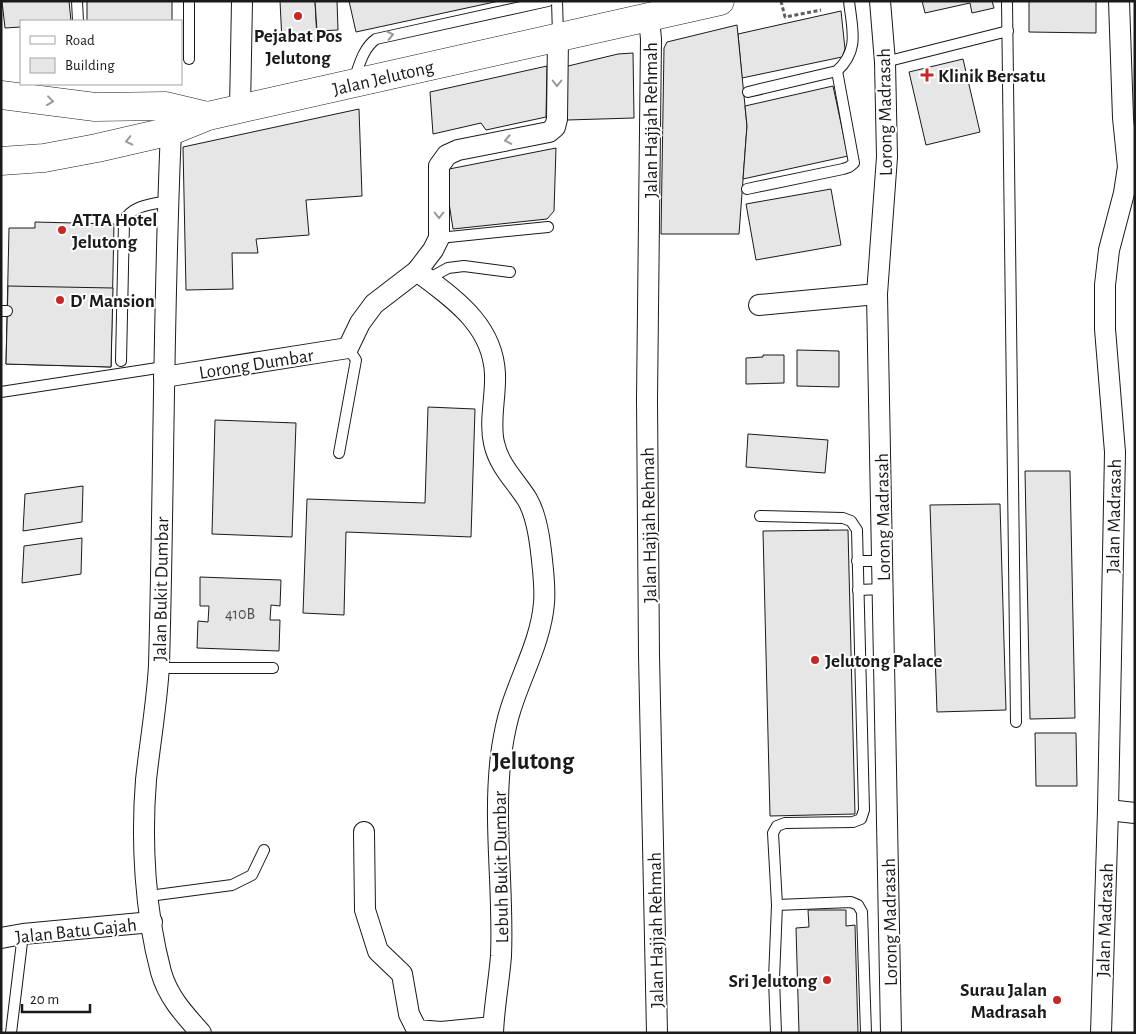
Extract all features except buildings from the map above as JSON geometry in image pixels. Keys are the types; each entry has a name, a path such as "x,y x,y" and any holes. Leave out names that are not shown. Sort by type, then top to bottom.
{"main road":[{"name":"Jalan Jelutong","path":"1,161 44,158 171,131 208,116 720,1"},
{"name":"Jalan Jelutong","path":"1,95 95,107 166,106 208,116"}],"street":[{"path":"240,109 242,1"},
{"name":"Lorong Madrasah","path":"880,1 885,62 887,157 877,294 891,1033"},
{"name":"Jalan Madrasah","path":"1101,1033 1108,810 1115,452 1105,329 1105,284 1109,250 1124,193 1128,167 1129,118 1120,1"},
{"name":"Jalan Hajjah Rehmah","path":"649,18 651,39 647,420 649,655 657,1033"},
{"path":"348,348 360,323 374,304 423,275 439,238 439,166 447,154 458,150 549,132 555,127 557,119 558,38"},
{"name":"Jalan Bukit Dumbar","path":"171,131 158,668 145,798 144,859 161,972 169,995 200,1033"},
{"path":"1,172 44,158"},
{"name":"Lebuh Bukit Dumbar","path":"423,275 466,309 482,331 492,356 495,374 492,410 493,441 497,456 505,471 528,500 535,520 543,568 544,603 533,650 510,709 502,746 499,779 501,955 493,1030"},
{"path":"759,305 877,294"},
{"name":"Lorong Dumbar","path":"164,372 348,348"},
{"path":"1108,810 1135,813"},
{"path":"364,832 365,910 378,951 402,974 409,1014 417,1031 493,1030"},
{"name":"Jalan Batu Gajah","path":"1,938 23,934 152,922"}],"lane":[{"path":"77,1 78,20"},
{"path":"189,1 189,59"},
{"path":"353,84 363,55 376,38 548,1"},
{"path":"557,1 558,38"},
{"path":"748,92 837,71 846,63 853,42 849,1"},
{"path":"1008,1 1016,722"},
{"path":"885,62 1008,31"},
{"path":"747,189 844,169 854,163 837,71"},
{"path":"121,361 117,313 124,222 126,216 136,208 168,201"},
{"path":"439,238 548,227"},
{"path":"423,275 464,266 510,272"},
{"path":"339,454 356,360 348,348"},
{"path":"1,392 164,372"},
{"path":"760,516 843,518 852,521 857,530 864,810 861,818 853,822 785,823 776,826 773,834 777,904 774,980 776,1033"},
{"path":"857,561 882,561"},
{"path":"858,590 883,589"},
{"path":"158,668 273,668"},
{"path":"149,896 232,885 252,875 264,850"},
{"path":"777,904 851,902 858,905 862,912 866,1033"},
{"path":"11,1033 23,934"}],"path":[{"path":"781,1 785,17 821,10"}],"place":[{"name":"Pejabat Pos Jelutong","path":"298,16"},
{"name":"Klinik Bersatu","path":"927,75"},
{"name":"ATTA Hotel Jelutong","path":"62,230"},
{"name":"D' Mansion","path":"60,300"},
{"name":"Jelutong Palace","path":"815,660"},
{"name":"Sri Jelutong","path":"827,980"},
{"name":"Surau Jalan Madrasah","path":"1057,1000"}],"district":[{"name":"Jelutong","path":"533,761"}]}
